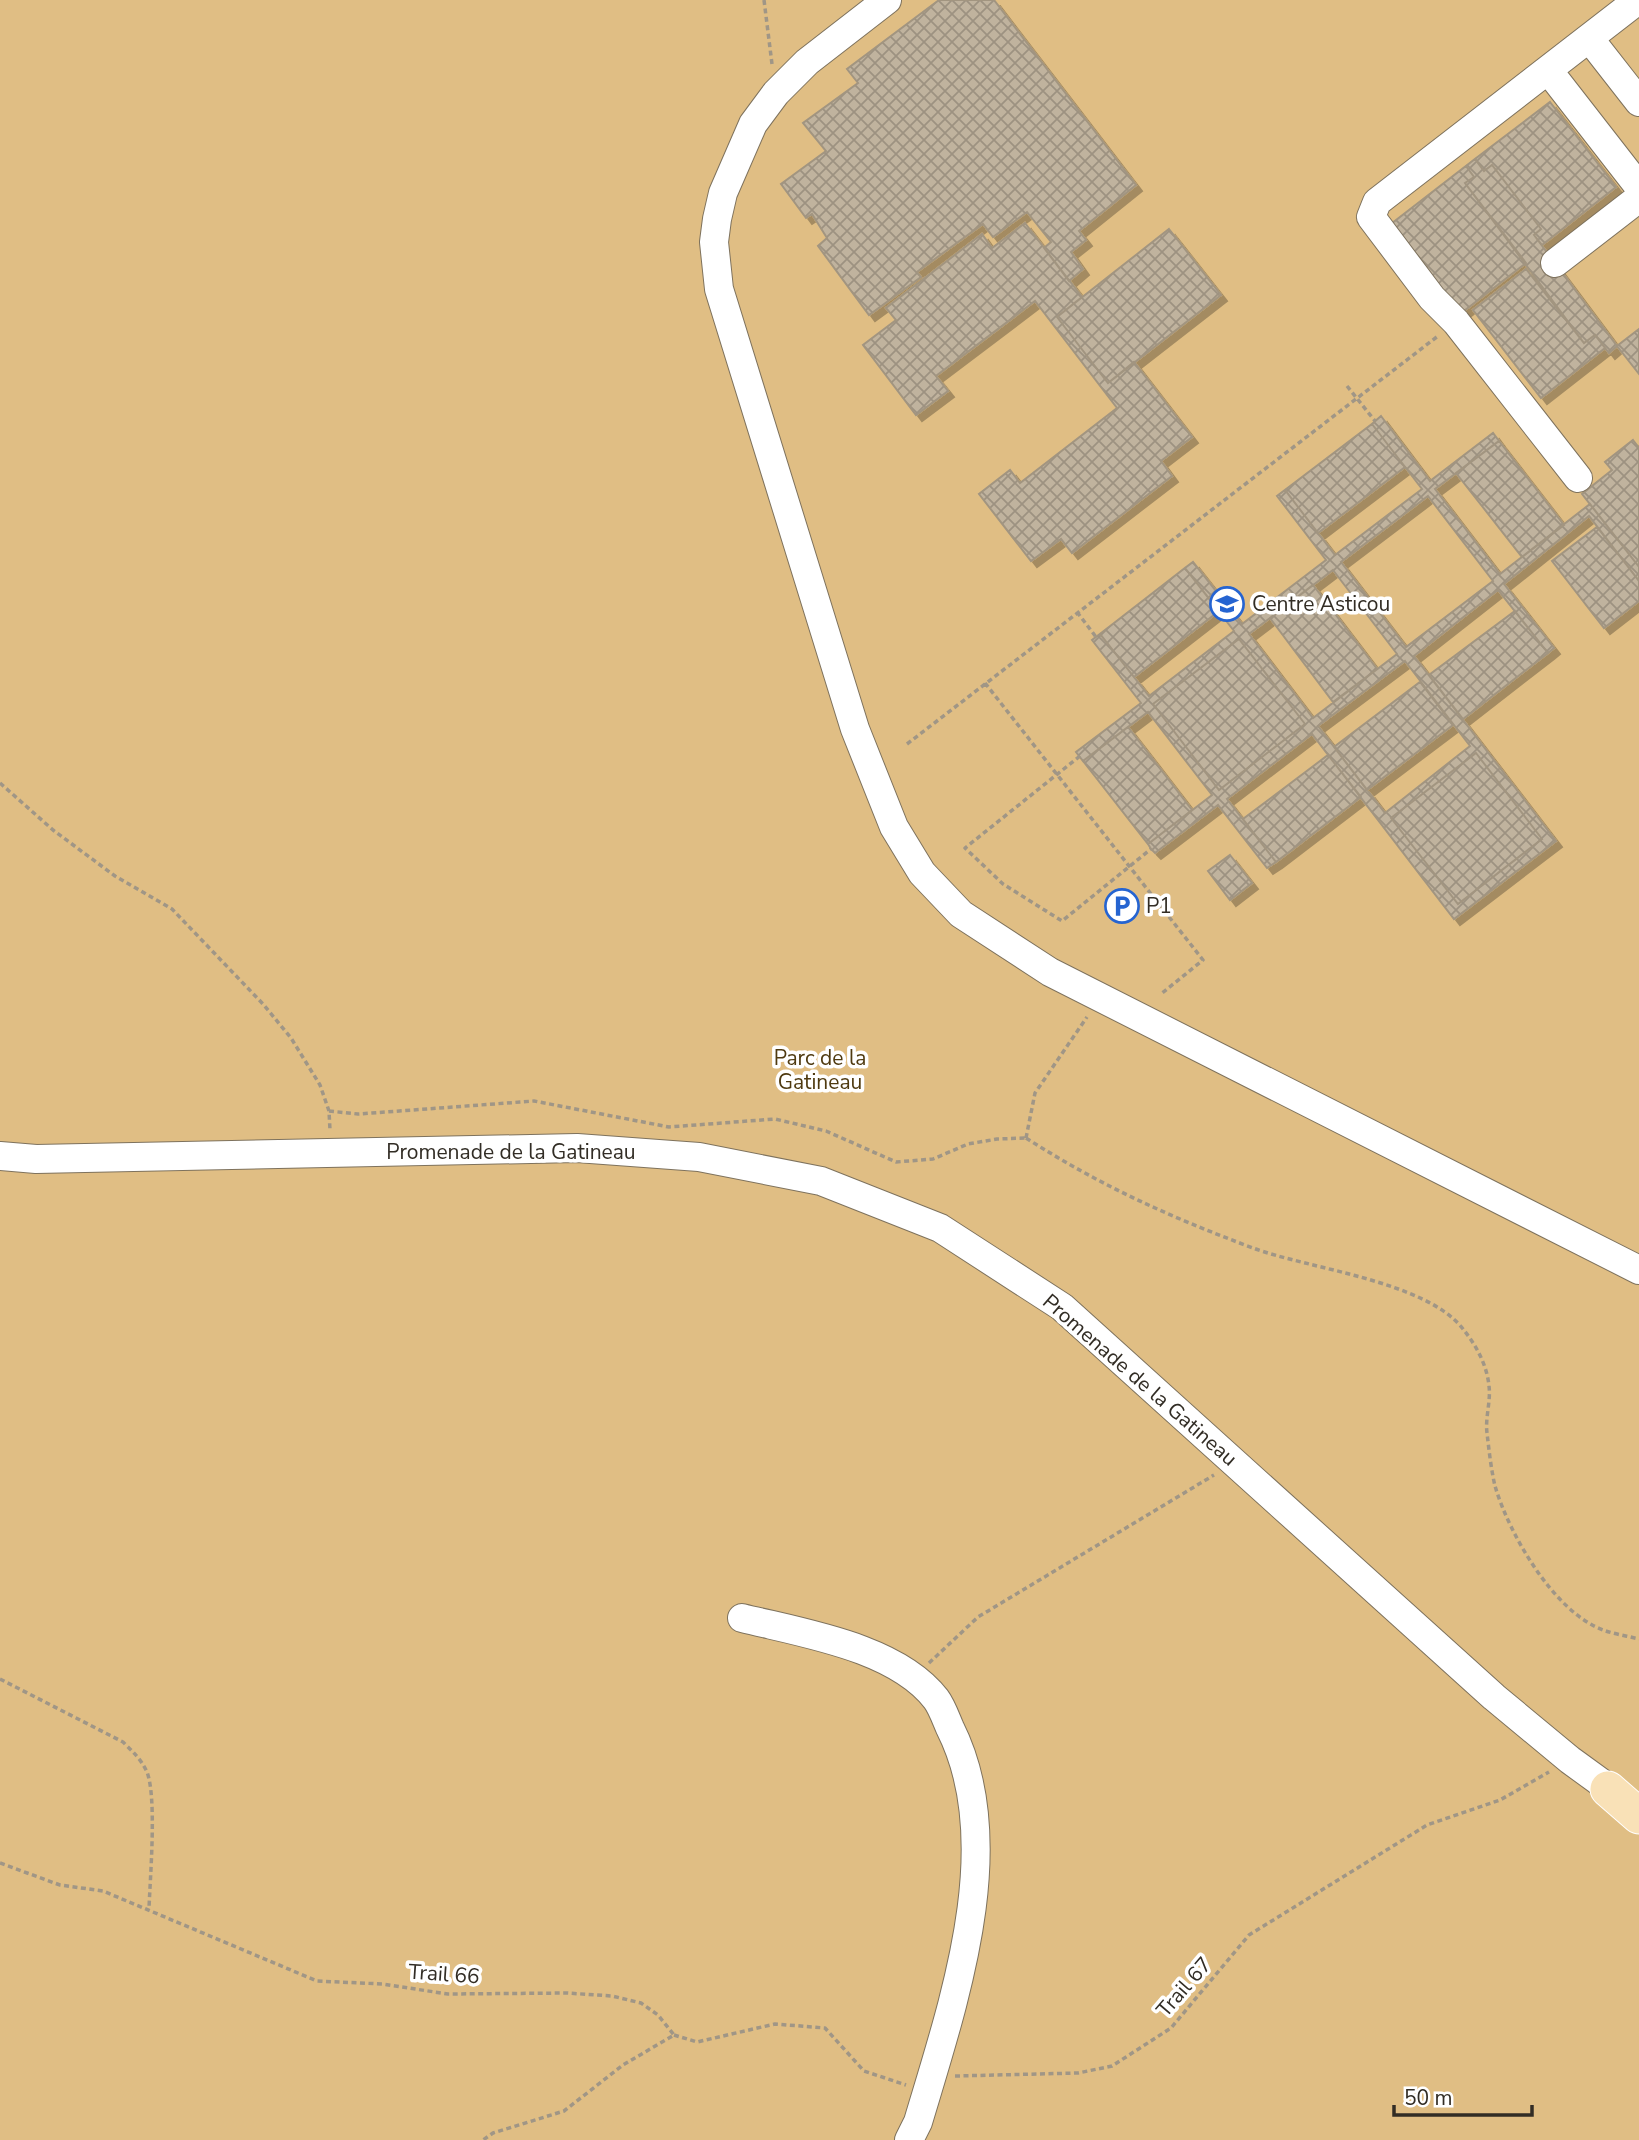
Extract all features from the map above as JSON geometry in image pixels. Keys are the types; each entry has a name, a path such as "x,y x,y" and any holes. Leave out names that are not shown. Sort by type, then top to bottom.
{"main road":[{"path":"1608,1789 1639,1816"}],"street":[{"path":"887,0 807,62 776,93 753,124 723,193 714,242 715,265 724,312 855,729 894,827 922,873 940,894 977,926 1100,998 1639,1270"},
{"path":"1578,478 1456,322 1432,298 1375,226 1371,217 1372,208 1639,0"},
{"path":"1589,38 1639,102"},
{"path":"1548,70 1639,187"},
{"path":"1555,263 1639,198"},
{"name":"Promenade de la Gatineau","path":"0,1156 36,1159 577,1148 699,1157 821,1181 940,1228 1062,1307 1494,1697 1570,1760 1639,1809"},
{"path":"742,1618 855,1645 912,1678 936,1699 961,1750 976,1824 969,1929 960,1978 918,2122 909,2140"}],"path":[{"path":"764,0 776,93"},
{"path":"907,744 1456,322"},
{"path":"1347,386 1375,421"},
{"path":"1077,612 1096,637"},
{"path":"985,683 1203,960 1161,994"},
{"path":"1080,756 965,848 1003,884 1062,921 1151,849"},
{"path":"0,783 53,830 115,876 172,909 263,1004 291,1038 320,1085 330,1111 358,1114 534,1101 670,1127 775,1119 826,1130 896,1162 933,1159 968,1144 1026,1138 1066,1164 1144,1206 1257,1250 1406,1292 1435,1307 1462,1326 1480,1354 1489,1385 1487,1429 1495,1484 1520,1544 1545,1581 1573,1613 1602,1630 1639,1639"},
{"path":"1026,1138 1035,1094 1100,998"},
{"path":"912,1678 978,1617 1235,1462"},
{"path":"0,1679 124,1742 139,1757 148,1775 151,1810 149,1909"},
{"name":"Trail 67","path":"674,2035 697,2042 775,2024 825,2028 864,2071 907,2085 930,2083 953,2076 1078,2073 1112,2066 1171,2028 1249,1935 1426,1825 1500,1800 1570,1760"},
{"name":"Trail 66","path":"0,1863 60,1885 103,1891 317,1981 382,1984 448,1994 567,1993 612,1996 641,2003 658,2015 674,2035"},
{"path":"483,2140 492,2133 564,2111 623,2065 674,2035"}],"green space":[{"name":"Parc de la Gatineau","path":"0,0 1639,0 1639,2140 0,2140"}],"building":[{"path":"939,0 994,0 1136,185 1079,231 1086,240 1071,252 1083,269 1069,281 1044,248 1051,242 1027,212 993,237 983,224 917,272 921,277 869,315 818,246 827,238 812,214 806,218 781,184 826,151 803,123 858,83 847,69"},
{"path":"1550,102 1616,187 1542,245 1534,235 1541,229 1492,165 1484,171 1475,159"},
{"path":"1475,159 1484,171 1492,165 1541,229 1534,235 1617,346 1609,353 1595,335 1584,343 1465,183 1474,177 1466,166"},
{"path":"1466,166 1474,177 1465,183 1526,263 1460,314 1391,224"},
{"path":"1025,223 1082,297 1057,317 1108,383 1134,362 1192,437 1161,461 1172,476 1072,553 1061,539 1031,561 979,494 1010,470 1020,483 1117,408 1035,301 936,376 948,391 916,415 863,345 896,320 886,308 982,234 992,248"},
{"path":"1169,229 1221,295 1108,383 1057,317"},
{"path":"1526,269 1584,343 1595,335 1605,348 1541,398 1473,310"},
{"path":"1639,329 1639,374 1617,346"},
{"path":"1381,416 1430,481 1493,433 1499,441 1435,489 1500,574 1590,504 1639,567 1639,581 1589,516 1504,584 1554,648 1548,653 1498,590 1414,656 1556,841 1454,919 1312,734 1227,799 1276,862 1267,868 1218,805 1155,853 1151,849 1148,844 1212,795 1148,712 1083,761 1076,752 1141,703 1092,640 1100,634 1149,696 1234,631 1185,568 1193,562 1242,624 1326,560 1277,496 1285,490 1335,555 1422,489 1372,424","holes":["1428,496 1493,581 1406,647 1341,562","1333,570 1397,654 1313,718 1249,634","1239,639 1305,724 1219,790 1153,704","1405,661 1470,746 1385,813 1318,726","1476,753 1542,839 1458,904 1391,818"]},
{"path":"1372,424 1405,467 1318,533 1285,490"},
{"path":"1633,440 1639,448 1639,567 1582,494 1612,470 1605,462"},
{"path":"1499,441 1564,525 1522,557 1456,473"},
{"path":"1597,527 1639,581 1639,601 1604,628 1552,561"},
{"path":"1185,568 1219,611 1134,677 1100,634"},
{"path":"1313,585 1377,669 1333,702 1270,618"},
{"path":"1515,611 1548,653 1463,719 1429,675"},
{"path":"1239,639 1305,724 1219,790 1153,704"},
{"path":"1420,682 1453,725 1367,790 1334,747"},
{"path":"1128,727 1192,810 1148,844 1083,761"},
{"path":"1476,753 1542,839 1458,904 1391,818"},
{"path":"1328,755 1361,797 1276,862 1243,819"},
{"path":"1230,855 1252,883 1230,900 1208,871"}],"place":[{"name":"Centre Asticou","path":"1227,604"},
{"name":"P1","path":"1122,906"}]}
